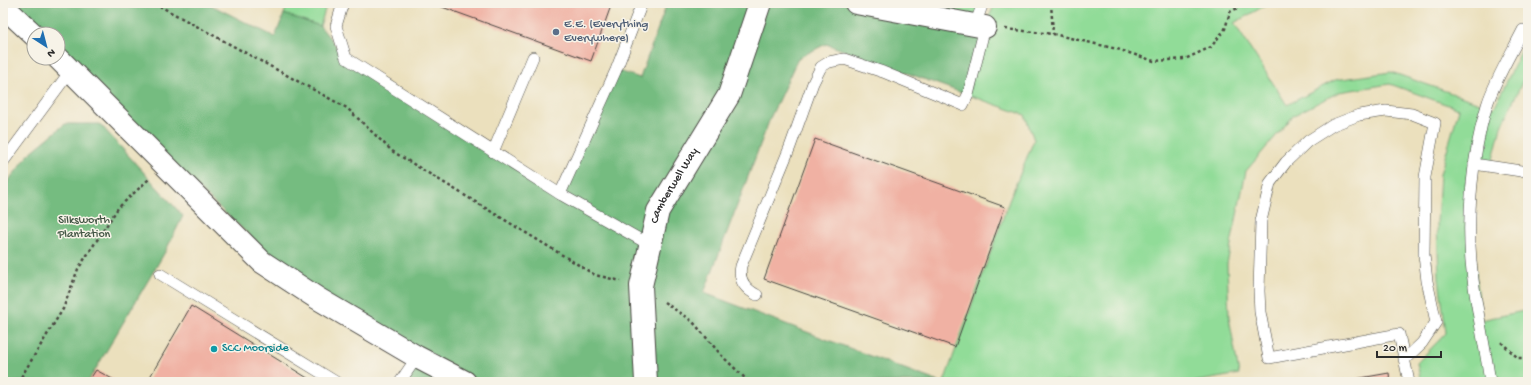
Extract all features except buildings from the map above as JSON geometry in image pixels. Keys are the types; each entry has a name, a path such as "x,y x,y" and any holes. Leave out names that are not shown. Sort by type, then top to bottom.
{"street":[{"name":"Camberwell Way","path":"646,382 641,286 658,210 729,96 760,3"},
{"path":"856,3 980,26"},
{"path":"3,6 26,28"},
{"path":"66,66 262,262 316,298 417,357 465,382"}],"lane":[{"path":"342,3 336,26 346,58 560,194 650,245"},
{"path":"560,194 616,70 642,3"},
{"path":"757,295 750,291 742,283 739,275 741,266 790,147 813,83 821,67 829,62 844,59 883,72 963,105 968,95 983,3"},
{"path":"1490,382 1486,347 1472,270 1471,226 1474,164 1489,100 1523,30"},
{"path":"493,152 533,57"},
{"path":"3,162 63,66"},
{"path":"1404,360 1422,343 1436,322 1427,281 1424,255 1425,177 1435,123 1412,114 1386,111 1359,115 1333,125 1308,141 1286,162 1270,183 1261,220 1260,312 1268,358 1399,334 1404,360 1409,382"},
{"path":"1474,164 1520,171"},
{"path":"160,274 336,382"},
{"path":"400,382 417,357"}],"path":[{"path":"154,3 347,108 392,151 595,275 641,286 693,322 722,356 749,382"},
{"path":"1051,3 1052,34"},
{"path":"980,26 1052,34 1117,49 1154,61 1185,59 1211,47 1225,29 1230,12 1246,3"},
{"path":"18,382 63,309 78,269 118,208 164,165"},
{"path":"1499,339 1502,344 1518,358 1528,358"}],"green space":[{"path":"3,3 207,3 275,37 284,14 320,26 346,58 559,194 616,70 640,78 667,3 856,3 985,26 968,95 826,44 798,58 771,116 704,293 939,382 400,382 417,357 317,298 66,65 66,26 26,26"},
{"path":"288,3 327,3 320,26 284,14"},
{"path":"856,3 983,3 975,25"},
{"path":"995,3 1270,3 1234,23 1287,105 1335,80 1391,72 1494,108 1528,37 1528,70 1501,127 1491,167 1474,164 1471,226 1481,320 1528,310 1528,382 1421,382 1417,363 1446,333 1439,279 1437,223 1440,174 1459,109 1390,84 1339,92 1294,115 1246,171 1227,264 1229,317 1239,374 1194,382 944,382 1009,201 1034,140 1025,115 968,95 985,26"},
{"name":"Silksworth Plantation","path":"65,124 100,124 183,216 165,252 88,382 3,382 3,188 30,153"}],"place":[{"name":"E.E. (Everything Everywhere)","path":"556,32"},
{"name":"SCC Moorside","path":"214,349"}]}
